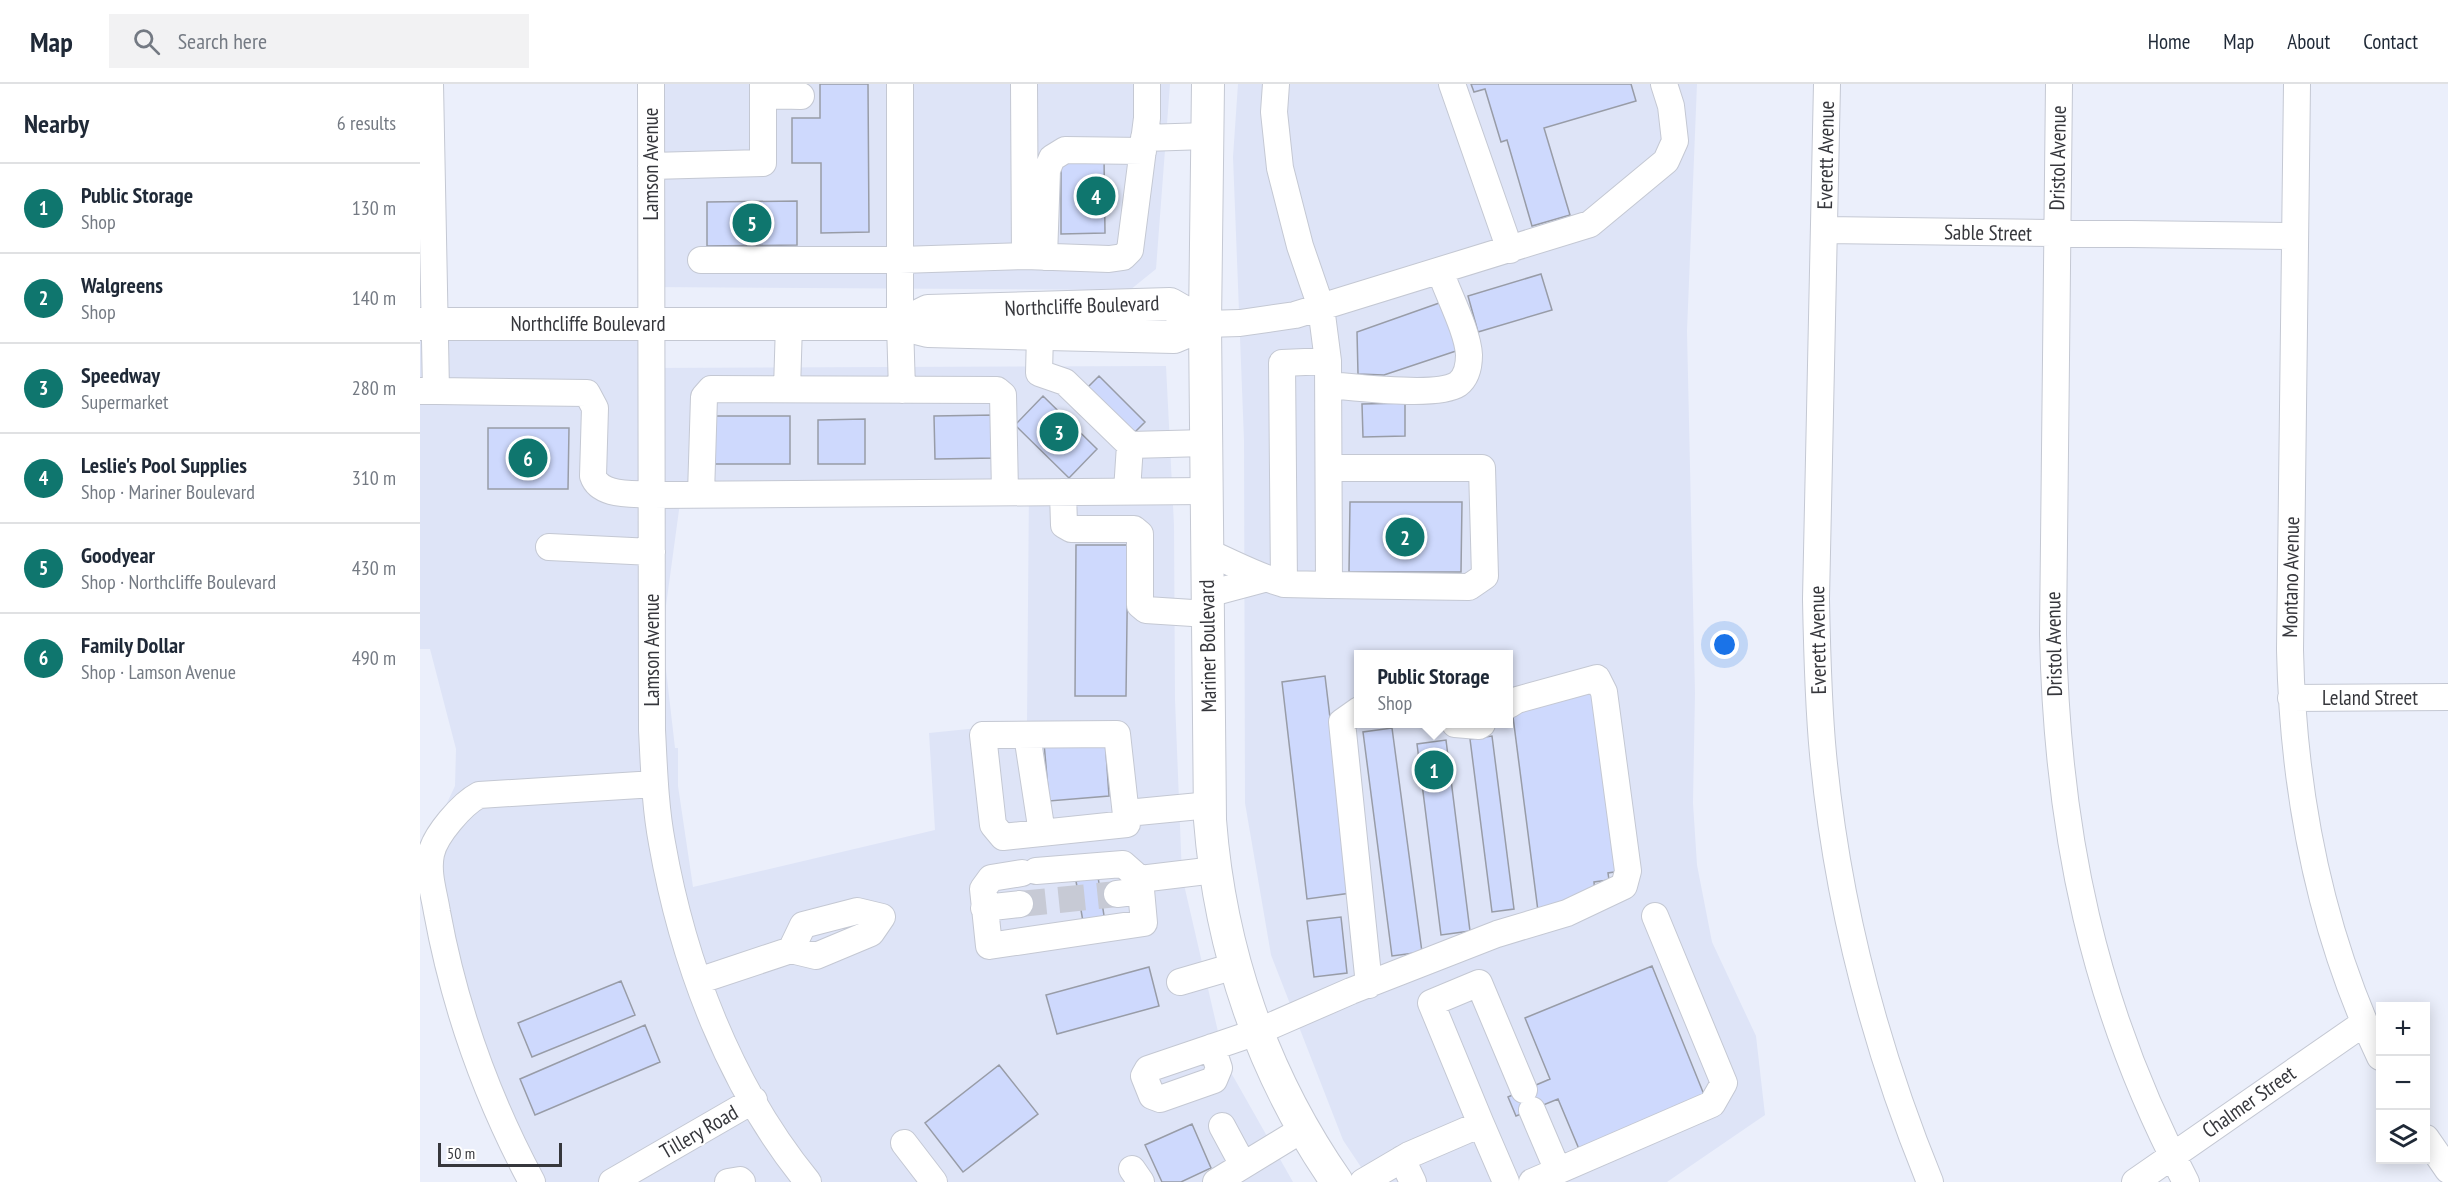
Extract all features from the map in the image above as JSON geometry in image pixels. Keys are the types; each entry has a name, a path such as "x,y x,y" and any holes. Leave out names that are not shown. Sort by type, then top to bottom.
{"main road":[{"name":"Mariner Boulevard","path":"1208,84 1206,443 1210,805 1215,870 1220,904 1235,966 1257,1032 1269,1062 1303,1129 1337,1182"},
{"name":"Northcliffe Boulevard","path":"900,324 928,311 1170,304 1205,324"},
{"name":"Northcliffe Boulevard","path":"427,324 900,324 927,331 1174,337 1205,324"}],"street":[{"name":"Lamson Avenue","path":"651,84 652,730 661,841 673,900 698,981 728,1053 754,1100 808,1182"},
{"path":"900,84 902,390"},
{"path":"1024,84 1034,257"},
{"path":"701,260 1034,257 1109,259 1123,257 1130,250 1144,144 1147,84"},
{"path":"1276,84 1274,112 1280,168 1300,246 1321,307 1328,373 1329,585"},
{"path":"1452,84 1510,250"},
{"path":"1205,324 1240,323 1295,315 1590,224 1666,161 1675,141 1671,106 1664,84"},
{"name":"Everett Avenue","path":"1827,84 1816,599 1817,677 1822,754 1836,853 1863,983 1884,1058 1909,1131 1930,1182"},
{"name":"Dristol Avenue","path":"2059,84 2053,634 2054,703 2060,772 2068,835 2098,968 2118,1031 2144,1096 2186,1182"},
{"name":"Montano Avenue","path":"2297,84 2291,698 2301,797 2325,912 2342,967 2380,1056"},
{"path":"651,166 763,163 763,90 801,96"},
{"path":"427,91 428,391 586,393 595,408 593,476 597,485 605,489 652,495 1207,491"},
{"path":"1034,257 1047,170 1052,158 1065,150 1207,136"},
{"name":"Sable Street","path":"1825,230 2295,236"},
{"path":"1274,581 1282,363 1328,373 1386,390 1438,389 1456,385 1466,375 1467,345 1440,271"},
{"path":"787,389 789,324"},
{"path":"1040,334 1039,373 1065,382 1130,445 1206,443"},
{"path":"701,494 704,397 711,389 997,390 1003,395 1005,492"},
{"path":"1127,491 1130,445"},
{"path":"1207,552 1274,581 1329,585 1469,587 1485,576 1482,468 1329,468"},
{"path":"1063,492 1065,525 1071,529 1134,529 1140,534 1140,605 1146,610 1208,604 1274,581"},
{"path":"549,547 652,552"},
{"path":"1212,1047 1257,1032 1497,934 1567,913 1624,886 1628,871 1604,692 1597,678 1513,702"},
{"name":"Leland Street","path":"2291,698 2448,697"},
{"path":"1354,714 1342,722 1369,985"},
{"path":"1117,734 1127,813 1127,824 1003,837 993,825 983,735 1117,734"},
{"path":"1027,735 1042,833"},
{"path":"532,1182 492,1098 456,990 440,927 430,872 434,843 463,806 479,795 655,784"},
{"path":"1127,813 1210,805"},
{"path":"1123,864 1133,888 1144,923 989,946 982,889 986,882 1000,874 1123,864"},
{"path":"1133,888 1215,870"},
{"path":"984,908 1020,904"},
{"path":"1532,1182 1712,1104 1724,1083 1656,916"},
{"path":"698,981 791,950"},
{"path":"1180,982 1235,966"},
{"path":"1506,1182 1431,1003 1479,983 1558,1171"},
{"name":"Chalmer Street","path":"2135,1182 2364,1023"},
{"name":"Tillery Road","path":"621,1180 754,1100"},
{"path":"1363,1182 1407,1171 1481,1124"},
{"path":"1222,1126 1243,1165"},
{"path":"1216,1182 1303,1129"},
{"path":"904,1143 934,1182"},
{"path":"2430,1143 2448,1170"},
{"path":"728,1182 740,1180 742,1182"}],"shaded area":[{"path":"648,84 1170,84 1156,269 1130,290 649,287"},
{"path":"1238,84 1697,84 1687,331 1695,693 1693,803 1697,865 1712,942 1756,1036 1765,1115 1667,1182 1371,1182 1343,1140 1271,955 1245,803 1244,440 1233,157"},
{"path":"420,333 649,333 649,368 1166,366 1174,525 1175,700 1182,876 1225,1062 1293,1182 538,1182 430,920 439,820 455,786 456,749 430,649 420,649","holes":["1029,485 1027,723 929,733 935,830 693,887 678,786 678,748 675,748 662,635 682,488"]}],"building":[{"path":"820,84 868,84 869,232 821,233 821,163 792,163 792,118 820,118"},
{"path":"1471,84 1631,84 1636,101 1544,128 1570,215 1532,226 1507,140 1501,142 1485,89 1474,92"},
{"path":"1061,156 1104,156 1105,233 1061,234"},
{"path":"797,201 797,245 707,246 707,202"},
{"path":"1541,274 1552,310 1478,332 1468,296"},
{"path":"1442,302 1459,350 1384,375 1358,374 1357,332"},
{"path":"1099,376 1145,422 1132,435 1085,390"},
{"path":"1043,396 1097,449 1069,478 1015,425"},
{"path":"1405,403 1405,436 1363,437 1362,404"},
{"path":"995,415 996,458 935,459 934,416"},
{"path":"713,416 790,416 790,464 712,464"},
{"path":"865,419 865,464 818,464 818,420"},
{"path":"488,428 569,428 568,489 488,489"},
{"path":"1350,502 1462,502 1461,572 1349,572"},
{"path":"1076,545 1128,545 1126,696 1075,696"},
{"path":"1325,676 1351,893 1307,899 1282,682"},
{"path":"1596,690 1621,871 1608,873 1609,880 1594,882 1595,893 1538,911 1513,717 1513,709"},
{"path":"1392,728 1422,952 1392,956 1363,732"},
{"path":"1492,736 1514,909 1492,912 1470,739"},
{"path":"1105,738 1109,796 1049,801 1044,743"},
{"path":"1446,740 1470,931 1441,935 1417,744"},
{"path":"1098,877 1107,935 1086,939 1076,881"},
{"path":"1341,917 1347,973 1314,977 1307,921"},
{"path":"1652,966 1705,1097 1579,1149 1558,1099 1516,1116 1508,1097 1550,1079 1525,1018"},
{"path":"1149,967 1159,1006 1057,1034 1046,995"},
{"path":"621,981 635,1015 532,1057 518,1023"},
{"path":"645,1025 660,1062 535,1115 520,1079"},
{"path":"999,1065 1038,1114 963,1172 925,1123"},
{"path":"1192,1124 1211,1168 1181,1182 1162,1182 1145,1145"}],"tunnel":[{"path":"1020,904 1117,894"}],"place":[{"name":"Leslie's Pool Supplies","path":"1096,196"},
{"name":"Goodyear","path":"752,223"},
{"name":"Speedway","path":"1059,432"},
{"name":"Family Dollar","path":"528,458"},
{"name":"Walgreens","path":"1405,537"},
{"name":"Public Storage","path":"1434,770"}]}
